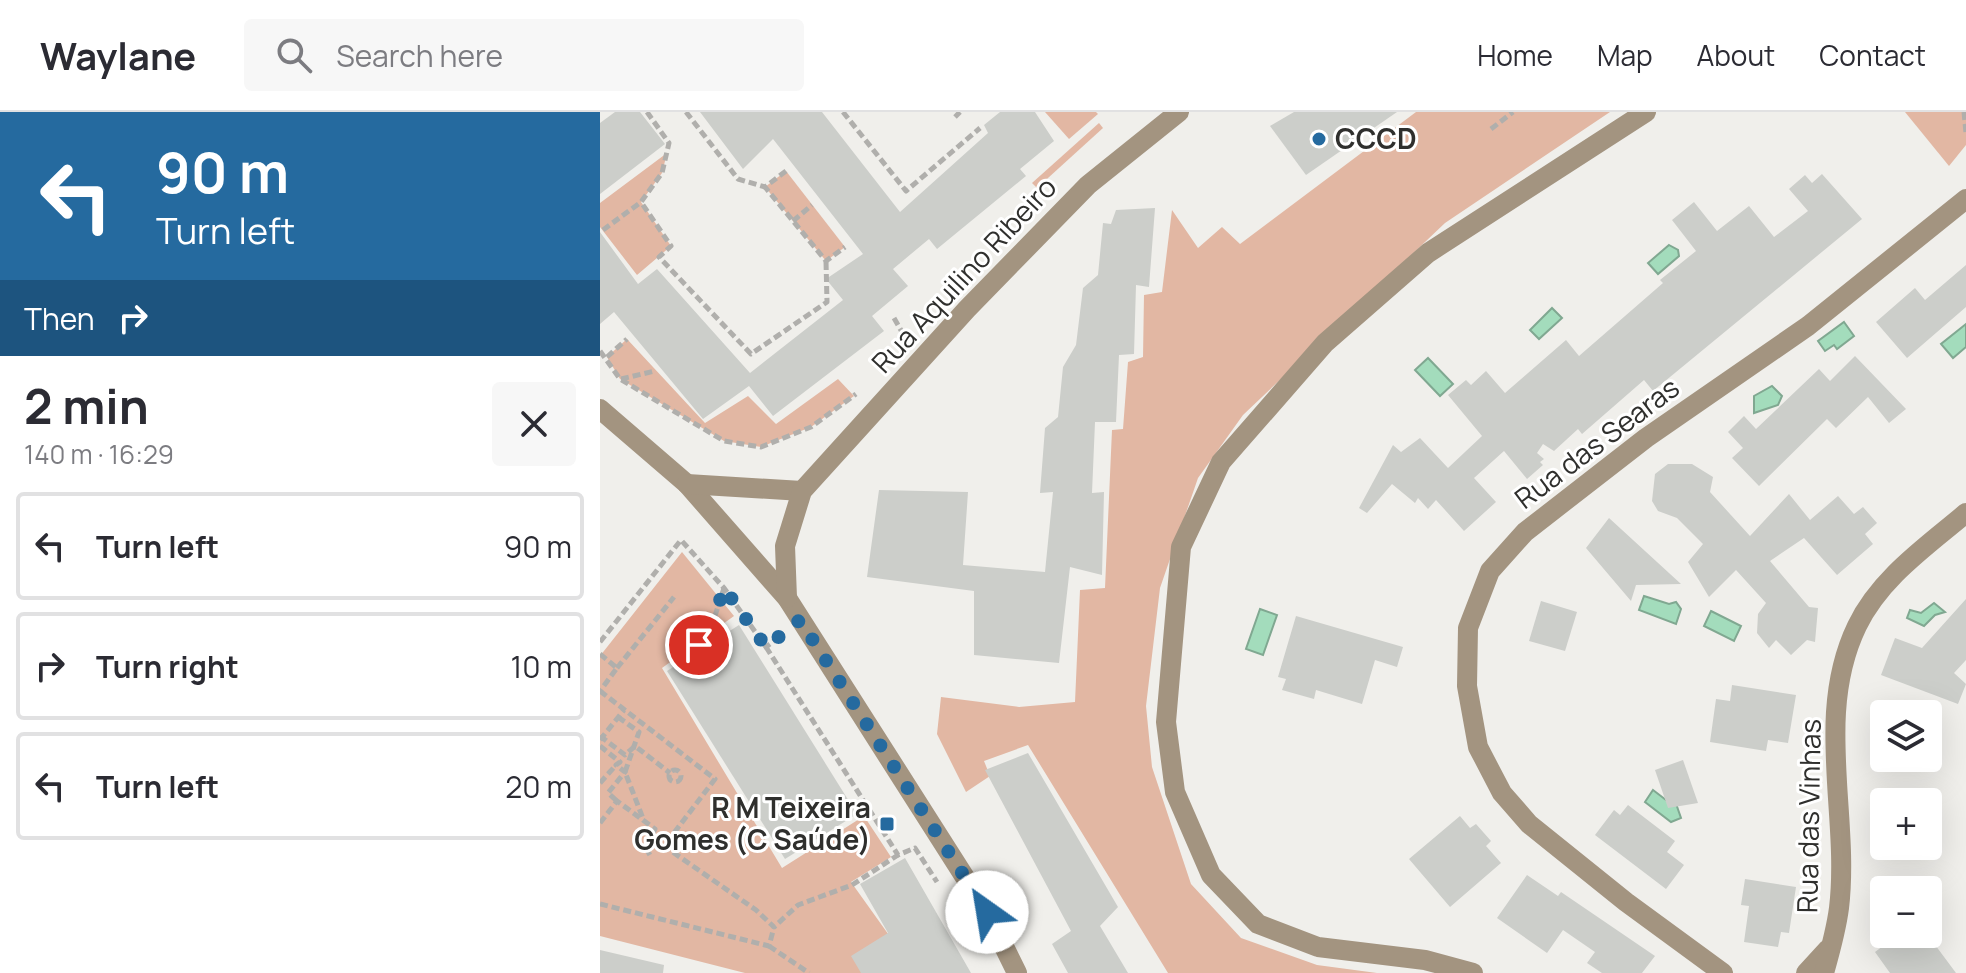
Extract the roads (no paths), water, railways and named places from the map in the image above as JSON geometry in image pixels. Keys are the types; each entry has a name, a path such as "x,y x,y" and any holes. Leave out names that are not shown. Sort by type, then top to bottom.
{"street":[{"name":"Rua Aquilino Ribeiro","path":"787,598 785,546 802,491 967,309 1088,185 1179,112"},
{"path":"1473,973 1425,960 1318,947 1258,924 1211,875 1175,792 1166,722 1181,547 1221,462 1325,343 1428,253 1646,112"},
{"name":"Rua das Searas","path":"1723,973 1626,902 1529,824 1502,793 1478,747 1467,686 1468,628 1490,571 1525,532 1646,438 1808,326 1966,199"},
{"path":"600,409 687,484 787,598 987,912 1017,973"},
{"path":"687,484 802,491"},
{"name":"Rua das Vinhas","path":"1824,973 1839,906 1835,726 1846,661 1857,626 1876,597 1903,566 1966,513"},
{"path":"1806,973 1833,943"}],"place":[{"name":"CCCD","path":"1319,139"},
{"name":"R M Teixeira Gomes (C Saúde)","path":"887,824"}]}
